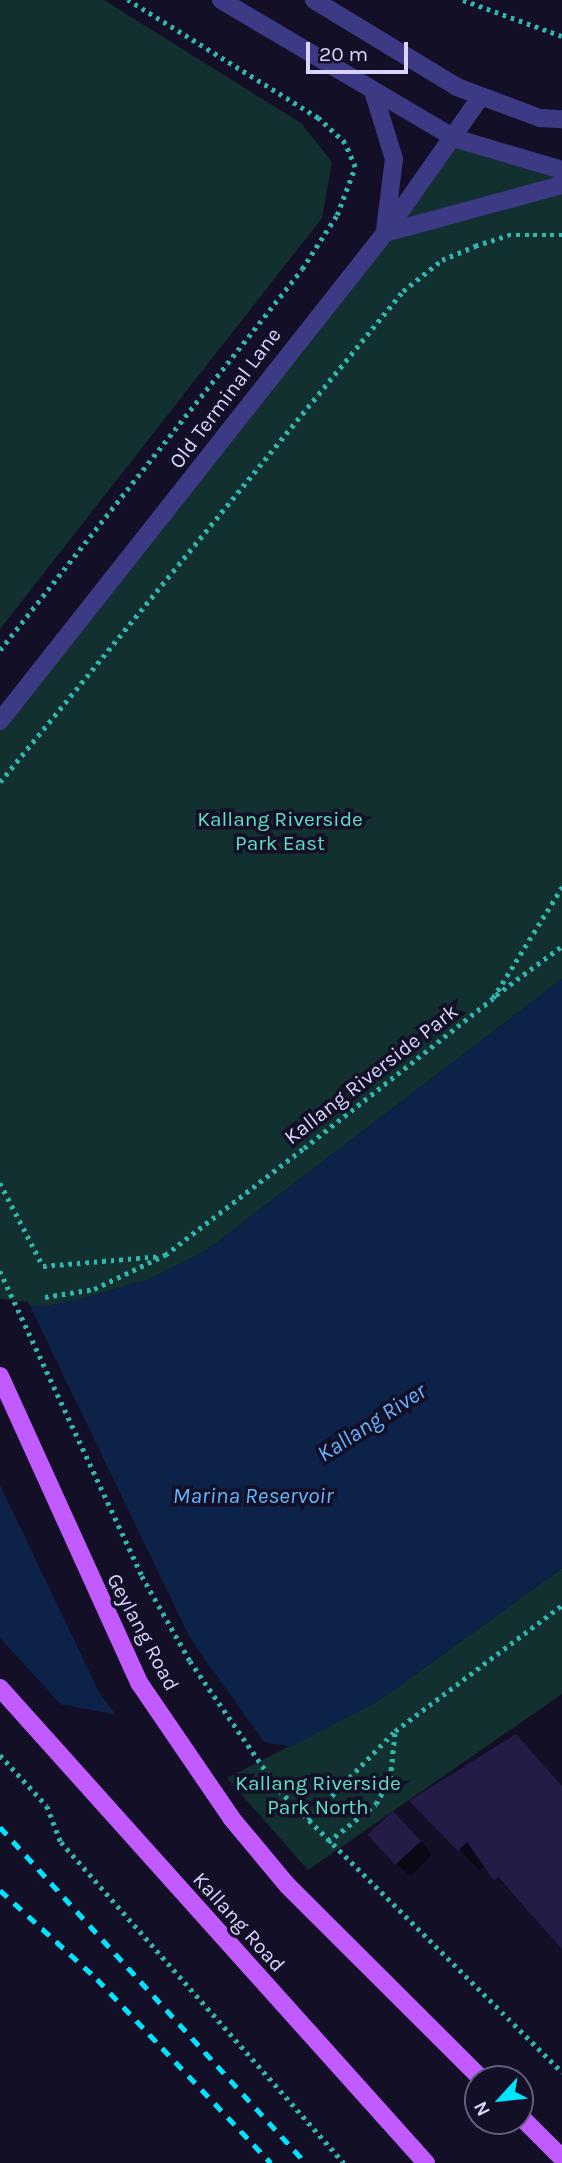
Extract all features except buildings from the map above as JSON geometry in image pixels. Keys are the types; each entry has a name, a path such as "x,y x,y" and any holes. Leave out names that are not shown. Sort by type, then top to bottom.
{"main road":[{"name":"Geylang Road","path":"0,1376 140,1684 232,1819 287,1885 468,2065"},
{"name":"Kallang Road","path":"0,1688 426,2163"},
{"path":"534,2130 562,2158"}],"street":[{"path":"221,0 374,94 454,138 562,170"},
{"path":"314,0 480,98 562,119"},
{"path":"374,94 394,159 385,233 562,185"},
{"name":"Old Terminal Lane","path":"0,721 385,233 480,98"}],"path":[{"path":"0,650 302,269 337,215 355,167 345,144 318,118 128,0"},
{"path":"463,0 562,36"},
{"path":"0,782 403,291 442,261 475,246 508,235 562,235"},
{"name":"Kallang Riverside Park","path":"45,1297 94,1289 165,1255 493,998 562,887"},
{"path":"493,998 562,946"},
{"path":"0,1183 43,1266 165,1255"},
{"path":"0,1271 142,1576 190,1661 279,1790 328,1842 562,2072"},
{"path":"308,1821 395,1731 562,1605"},
{"path":"328,1842 376,1804 390,1779 395,1731"},
{"path":"0,1755 47,1806 61,1842 344,2163"}],"green space":[{"path":"0,0 104,0 301,123 332,162 322,218 0,629"},
{"name":"Kallang Riverside Park East","path":"454,138 562,169 562,979 207,1250 150,1279 81,1299 43,1307 0,1303 0,718"},
{"name":"Kallang Riverside Park North","path":"562,1568 562,1694 308,1870 227,1778 380,1700"}],"water":[{"name":"Marina Reservoir","path":"562,979 562,1568 380,1700 291,1747 0,1693 0,1303 43,1307 81,1299 150,1279 207,1250"}],"pier":[{"path":"0,1299 28,1302 190,1638 267,1746 118,1718 99,1692 0,1485"},
{"path":"0,1638 64,1708 0,1697"}],"railway":[{"path":"0,1827 306,2163"},
{"path":"0,1890 97,1979 271,2163"}],"water label":[{"name":"Kallang River","path":"372,1423"}]}
